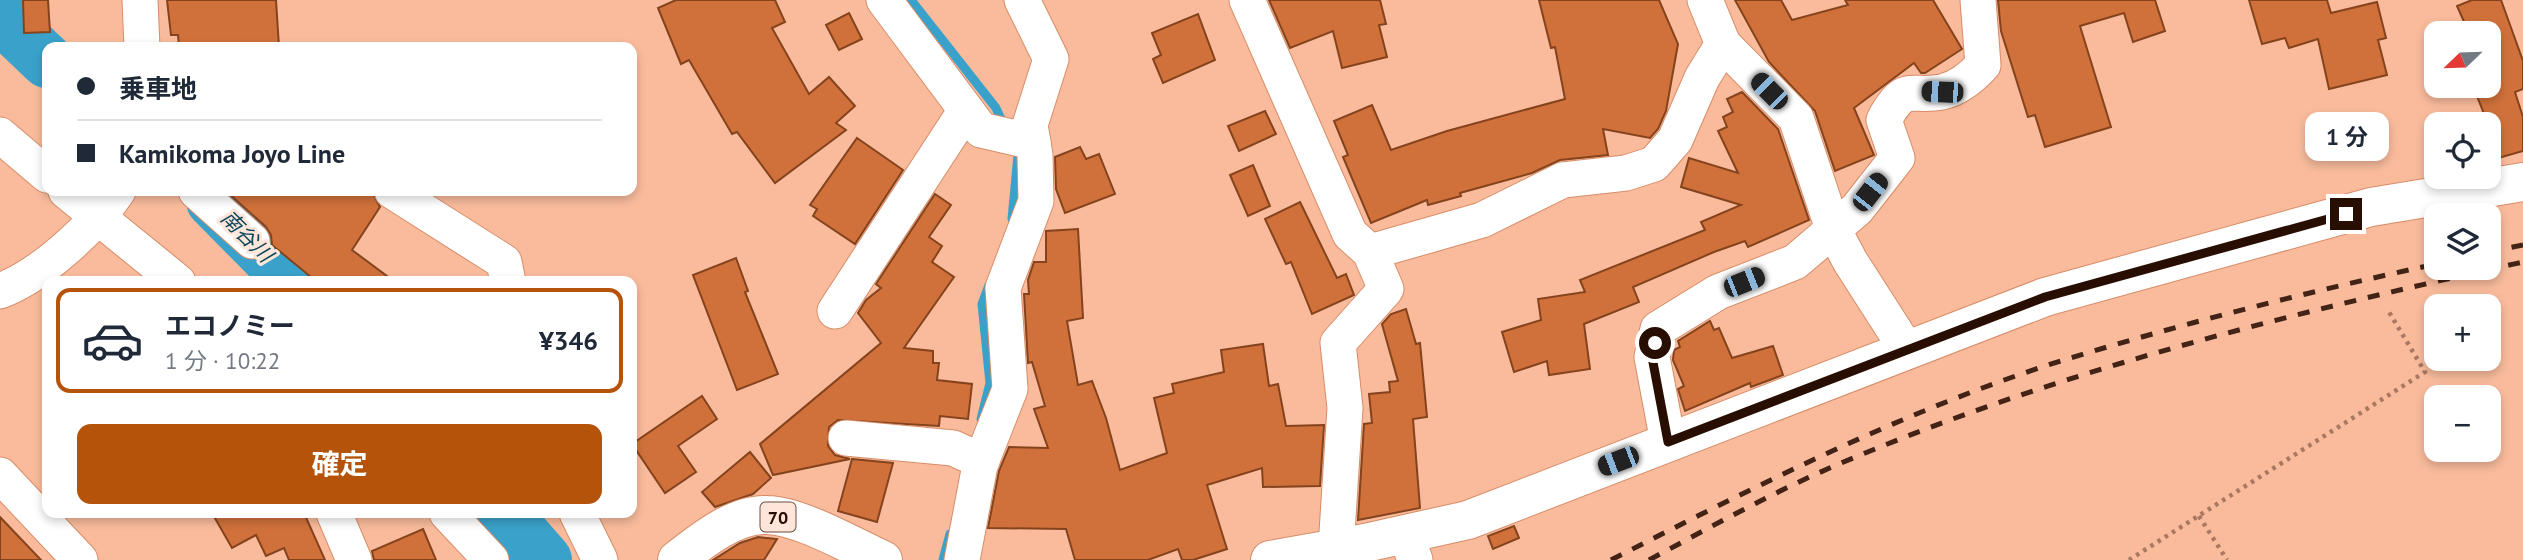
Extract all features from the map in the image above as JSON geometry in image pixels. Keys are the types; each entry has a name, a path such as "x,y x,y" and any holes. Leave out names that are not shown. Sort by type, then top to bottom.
{"main road":[{"path":"1270,560 1336,548 1410,547 1468,520 2045,297 2358,211 2523,182"},
{"name":"70","path":"677,560 701,541 748,517 769,514 802,524 883,560"}],"street":[{"path":"140,0 142,42"},
{"path":"884,0 981,130 1033,142"},
{"path":"962,560 982,461 1010,389 1003,288 1036,201 1031,125 1051,59 1022,0"},
{"path":"1247,0 1350,234 1370,252 1387,289 1338,343 1345,408 1336,548"},
{"path":"1705,0 1723,44 1796,118 1833,229 1850,261 1908,350"},
{"path":"1668,442 1652,357 1658,329 1718,292 1795,262 1857,209 1897,158 1884,120 1893,104 1912,91 1942,92 1968,81 1983,65 1978,0"},
{"path":"1370,252 1482,220 1563,180 1626,173 1654,164 1675,140 1702,78 1723,44"},
{"path":"835,311 966,110"},
{"path":"0,135 42,171"},
{"path":"83,196 109,204 173,276"},
{"path":"202,196 252,241"},
{"path":"400,196 504,262 507,276"},
{"path":"0,291 63,250 109,204"},
{"path":"846,439 953,448 982,461"},
{"path":"0,475 80,560"},
{"path":"336,518 354,560"},
{"path":"452,518 492,560"},
{"path":"579,518 600,560"}],"path":[{"path":"2129,560 2425,372 2389,312"},
{"path":"2199,516 2227,560"}],"building":[{"path":"23,0 48,0 50,32 24,33"},
{"path":"167,0 276,0 279,42 179,42 178,35 171,35"},
{"path":"676,0 775,0 785,22 772,28 809,94 829,77 855,106 836,123 846,130 775,183 737,132 732,134 689,60 681,64 658,8"},
{"path":"1269,0 1380,0 1386,24 1379,25 1387,57 1342,68 1333,31 1290,48"},
{"path":"1539,0 1659,0 1678,44 1666,111 1658,129 1650,138 1603,129 1608,155 1560,160 1532,173 1460,193 1461,196 1428,205 1427,200 1371,223 1343,157 1348,155 1334,121 1372,105 1391,150 1447,131 1565,99 1555,47 1551,48"},
{"path":"1735,0 1781,0 1792,20 1848,5 1845,0 1933,0 1962,49 1925,73 1921,73 1914,63 1854,108 1874,155 1835,171 1815,111 1769,62"},
{"path":"1998,0 2155,0 2165,31 2133,42 2124,13 2080,26 2111,127 2045,147 2035,115 2028,117 2001,31"},
{"path":"2249,0 2327,0 2331,13 2377,2 2386,38 2378,40 2387,75 2329,89 2318,39 2289,48 2285,38 2262,44"},
{"path":"2472,0 2501,0 2523,61 2523,89 2515,92 2523,117 2523,151 2501,157 2501,112 2483,112 2478,98 2501,98 2501,21 2464,21 2457,6"},
{"path":"849,13 862,39 839,50 826,25"},
{"path":"1198,14 1215,60 1163,83 1153,59 1161,55 1152,33"},
{"path":"1742,92 1778,129 1809,220 1748,247 1745,241 1714,252 1633,287 1639,302 1584,324 1590,369 1549,375 1547,361 1514,372 1502,332 1541,320 1538,299 1585,292 1580,280 1705,230 1701,222 1741,205 1681,187 1689,158 1738,173 1718,131 1727,127 1723,117 1733,112 1727,99"},
{"path":"1265,111 1276,134 1239,151 1228,126"},
{"path":"857,138 903,170 855,244 813,216 817,209 810,205"},
{"path":"1080,147 1086,159 1099,154 1115,194 1065,213 1056,189 1055,157"},
{"path":"1253,165 1270,206 1248,216 1230,175"},
{"path":"935,194 951,205 929,237 942,246 932,262 954,277 904,348 933,351 933,363 939,363 937,380 972,384 968,419 940,416 939,426 838,420 829,427 828,446 835,455 850,459 773,475 760,444 881,343 858,313 866,300 881,288 876,284"},
{"path":"232,196 374,196 380,207 352,250 387,276 310,276 272,245 271,235 266,227"},
{"path":"1300,202 1337,278 1346,274 1354,295 1312,314 1291,262 1286,264 1265,219"},
{"path":"1078,229 1083,318 1067,321 1078,385 1092,381 1106,418 1120,470 1167,453 1154,398 1174,393 1172,384 1224,372 1221,350 1263,344 1269,386 1278,384 1286,426 1324,425 1320,486 1263,487 1262,468 1207,485 1227,549 1193,560 1182,560 1178,549 1148,560 1075,560 1066,529 988,528 999,471 1009,447 1048,448 1034,409 1045,406 1032,362 1028,363 1024,294 1029,294 1028,280 1034,262 1046,262 1046,231"},
{"path":"736,258 748,291 745,292 778,374 737,390 693,275"},
{"path":"1406,309 1416,344 1420,343 1427,417 1413,419 1420,508 1358,520 1364,424 1372,423 1369,394 1390,392 1389,382 1398,381 1382,324 1391,314"},
{"path":"1710,321 1714,330 1719,328 1732,358 1773,346 1783,375 1751,387 1750,383 1685,411 1678,389 1684,386 1673,360 1674,350 1680,347 1678,341"},
{"path":"702,396 717,419 678,446 696,472 665,493 637,451 637,441"},
{"path":"750,452 771,478 753,494 715,507 702,492"},
{"path":"852,459 893,463 877,522 838,511"},
{"path":"0,517 41,560 0,560"},
{"path":"215,518 306,518 325,560 289,560 284,548 266,556 256,535 232,548"},
{"path":"1514,526 1519,538 1493,549 1488,536"},
{"path":"423,529 436,560 374,560 372,551"},
{"path":"758,537 777,539 764,560 713,560 740,543"}],"waterway":[{"path":"911,0 996,108 1005,128"},
{"name":"南谷川","path":"0,16 42,56"},
{"path":"1012,219 1018,155 1015,150"},
{"name":"南谷川","path":"213,201 287,276"},
{"path":"981,419 990,383 982,304 989,285"},
{"name":"南谷川","path":"508,518 545,560"},
{"path":"943,560 950,534"}],"railway":[{"path":"2501,249 2523,245"},
{"path":"1649,560 1752,505 1831,467 2020,395 2186,344 2523,262"},
{"path":"1611,560 1892,424 2008,379 2113,345 2204,320 2424,267"}],"route":[{"path":"1655,343 1652,357 1668,442 2045,297 2346,214"}]}
